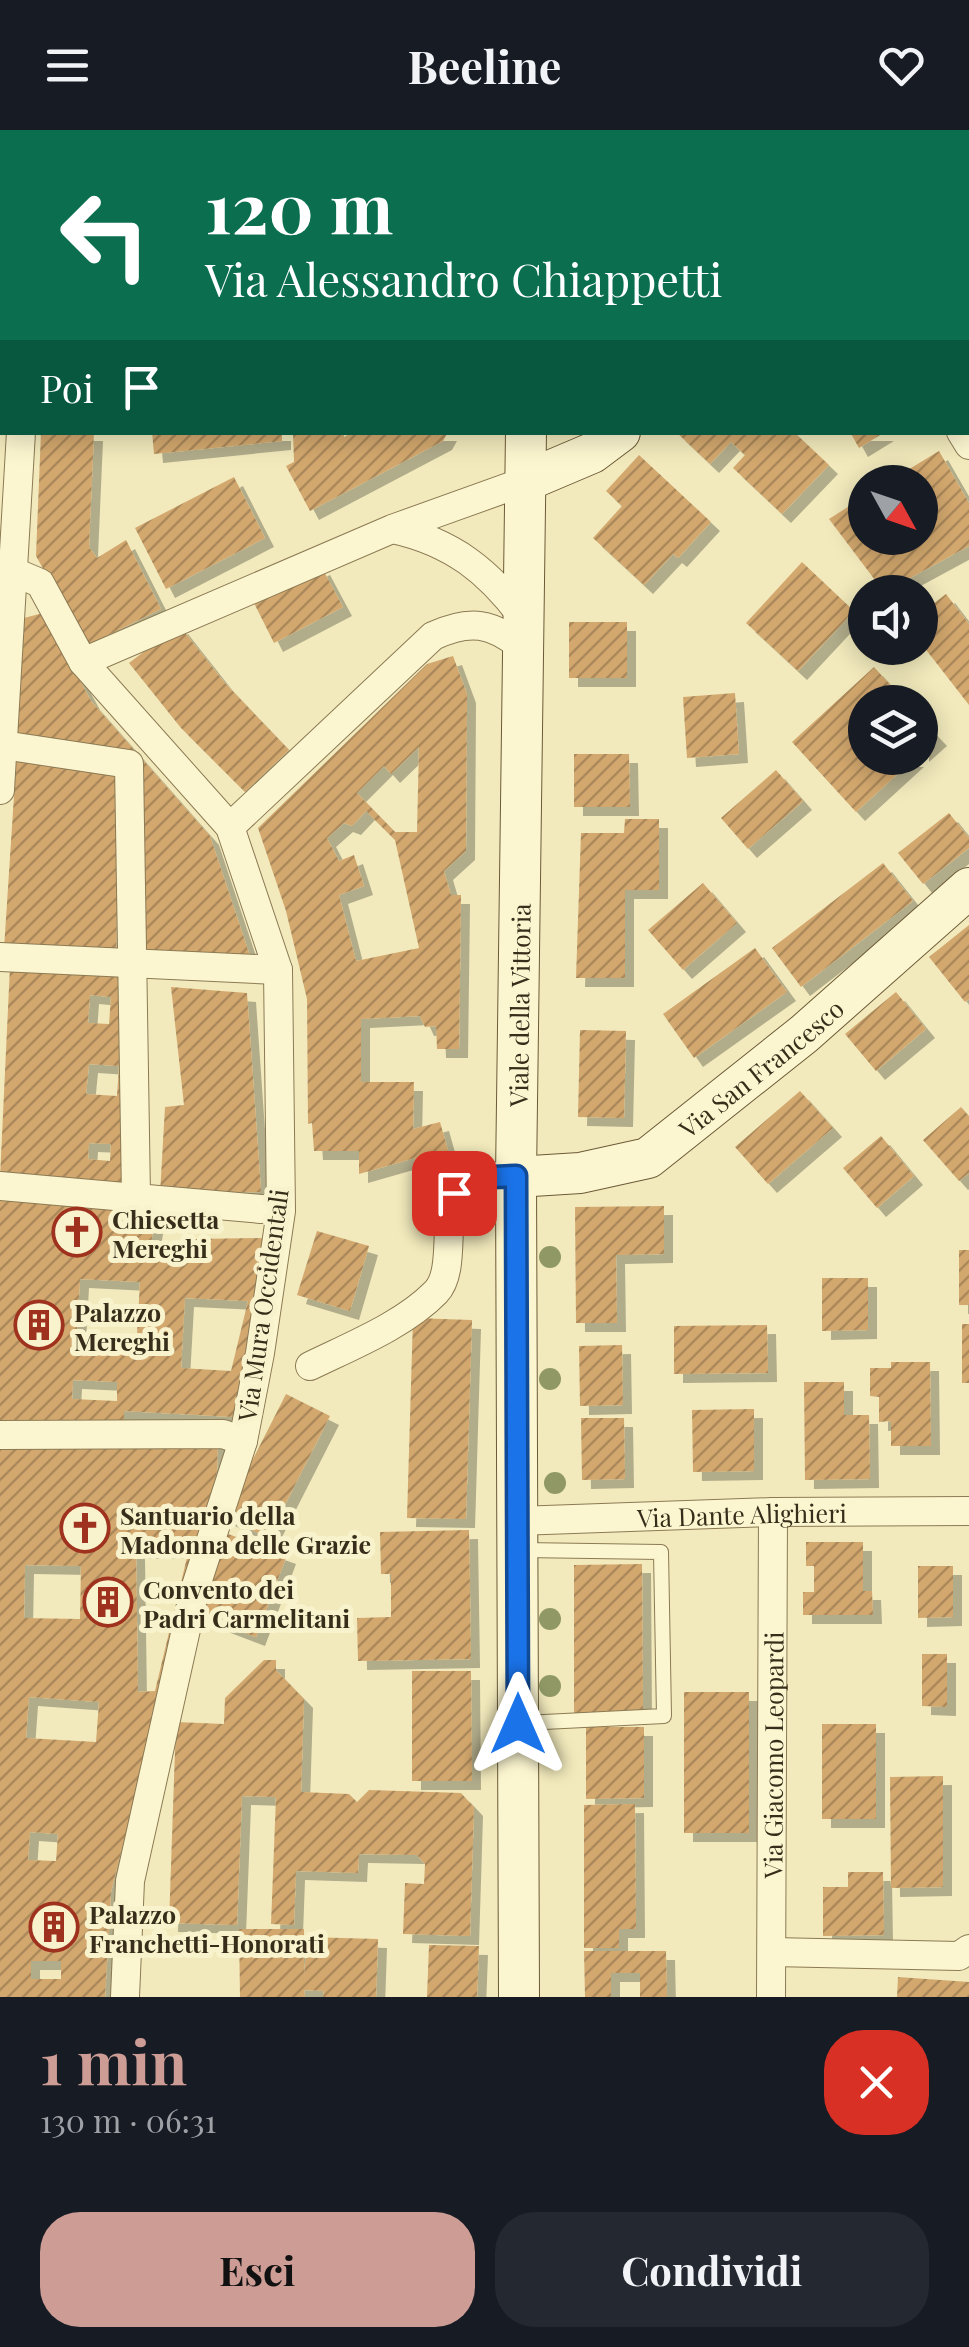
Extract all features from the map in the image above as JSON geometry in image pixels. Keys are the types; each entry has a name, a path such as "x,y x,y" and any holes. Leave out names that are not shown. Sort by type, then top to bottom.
{"main road":[{"name":"Viale della Vittoria","path":"519,1997 516,1176 526,435"},
{"path":"526,481 592,453 616,435"},
{"name":"Via San Francesco","path":"516,1176 580,1173 648,1158 804,1034 969,888"}],"street":[{"path":"0,790 7,567 21,435"},
{"path":"83,662 392,529 526,481"},
{"path":"392,529 423,536 470,559 524,634"},
{"name":"Via Mura Occidentali","path":"7,567 40,582 83,662 230,827 278,970 281,1212 242,1442 196,1589 130,1881 125,1997"},
{"path":"230,827 433,636 460,623 486,624 524,634"},
{"path":"3,744 129,764 136,1196"},
{"path":"0,957 278,970"},
{"path":"310,1366 368,1338 438,1290 448,1266 451,1205 462,1183 472,1178 516,1176"},
{"path":"0,1186 261,1208"},
{"path":"0,1435 223,1434 242,1442"},
{"name":"Via Dante Alighieri","path":"517,1536 774,1512 969,1511"},
{"name":"Via Giacomo Leopardi","path":"771,1997 774,1512"},
{"path":"772,1952 959,1956 969,1949"}],"lane":[{"path":"517,1536 661,1552 664,1716 518,1724"}],"building":[{"path":"41,435 94,435 89,547 97,558 126,540 161,609 86,646 36,556"},
{"path":"152,435 282,435 282,441 154,454"},
{"path":"293,435 446,435 443,441 310,511 286,466 294,462"},
{"path":"679,435 797,435 829,465 782,514 733,468 745,455 731,442 710,464"},
{"path":"852,435 880,435 859,448"},
{"path":"939,451 969,503 969,546 915,575 871,575 856,555 938,555 938,465 916,465"},
{"path":"639,455 711,522 678,558 673,554 644,585 593,538 622,506 606,491"},
{"path":"234,477 265,538 166,589 135,528"},
{"path":"848,507 848,544 829,519"},
{"path":"802,562 848,605 848,617 798,671 746,623"},
{"path":"321,566 343,607 274,643 253,601"},
{"path":"946,594 969,624 969,705 938,665 938,600"},
{"path":"43,613 91,701 210,836 251,959 134,954 134,763 16,743 24,618"},
{"path":"569,622 627,622 627,678 569,678"},
{"path":"179,625 224,682 289,750 245,792 181,728 129,663"},
{"path":"453,656 467,694 466,851 444,871 451,895 461,895 459,1049 437,1049 436,1026 425,1027 420,1016 361,1019 361,1082 414,1082 413,1129 440,1122 451,1161 418,1170 415,1158 359,1174 359,1151 314,1151 312,1123 308,1124 307,999 286,911 258,828 427,664","holes":["419,747 417,832 395,832 357,793 384,766 391,774","366,811 395,840 419,948 356,961 339,895 364,886 354,855 339,861 327,838 344,823 352,826"]},
{"path":"874,667 890,685 854,685"},
{"path":"848,691 848,775 896,775 856,812 792,742"},
{"path":"735,693 739,754 687,758 683,697"},
{"path":"17,750 120,765 116,957 4,949"},
{"path":"574,754 629,754 630,807 574,807"},
{"path":"776,770 803,801 748,849 721,818"},
{"path":"949,813 969,838 969,848 923,884 898,853"},
{"path":"625,819 659,819 659,890 625,890 625,978 576,978 581,833 624,833"},
{"path":"883,863 913,901 801,987 772,948"},
{"path":"703,883 737,923 683,970 648,930"},
{"path":"969,925 969,999 965,1002 929,957"},
{"path":"755,948 787,992 694,1058 663,1014"},
{"path":"10,966 126,972 127,1189 0,1178","holes":["90,995 111,997 109,1024 88,1023","89,1064 119,1066 117,1096 86,1094","89,1143 111,1144 110,1161 88,1159"]},
{"path":"171,987 247,993 261,1192 160,1194 165,1107 184,1105"},
{"path":"896,992 926,1029 876,1071 845,1034"},
{"path":"580,1030 626,1031 624,1118 578,1117"},
{"path":"800,1091 833,1128 768,1184 735,1147"},
{"path":"961,1107 969,1116 969,1173 959,1181 923,1140"},
{"path":"881,1136 914,1176 877,1208 843,1168"},
{"name":"Palazzo Mereghi","path":"0,1191 130,1200 154,1225 150,1250 195,1254 195,1239 264,1238 264,1259 234,1417 124,1411 124,1426 0,1426","holes":["80,1279 140,1282 136,1352 76,1349","185,1298 248,1301 231,1371 181,1368","73,1380 117,1382 117,1401 72,1399"]},
{"path":"664,1206 664,1254 616,1255 617,1323 576,1323 575,1207"},
{"path":"317,1231 369,1246 350,1311 297,1295"},
{"path":"959,1250 969,1250 969,1305 959,1305"},
{"path":"822,1278 868,1278 868,1330 822,1331"},
{"path":"413,1318 472,1320 466,1519 407,1518"},
{"path":"962,1324 969,1324 969,1383 962,1383"},
{"path":"767,1325 768,1373 674,1374 674,1326"},
{"path":"622,1345 623,1405 580,1406 579,1346"},
{"path":"891,1362 930,1362 931,1446 891,1446 891,1421 879,1422 879,1397 870,1396 870,1368 891,1368"},
{"path":"804,1382 844,1382 844,1415 869,1415 870,1479 805,1480"},
{"path":"286,1394 330,1416 268,1538 224,1516"},
{"path":"754,1409 754,1471 693,1472 692,1410"},
{"path":"581,1418 624,1418 625,1479 582,1480"},
{"path":"0,1438 218,1438 217,1471 111,1892 105,1997 0,1997","holes":["189,1549 155,1691 138,1692 136,1550","25,1565 81,1566 80,1619 24,1618","29,1697 99,1702 96,1742 26,1738","30,1832 58,1834 56,1861 28,1860","31,1961 61,1961 61,1979 31,1979"]},
{"path":"469,1530 471,1659 358,1661 357,1618 391,1617 391,1574 381,1574 380,1532"},
{"path":"228,1534 287,1555 256,1637 198,1615"},
{"path":"806,1542 863,1542 863,1591 872,1591 873,1615 803,1615 803,1592 814,1592 814,1566 806,1566"},
{"path":"642,1564 643,1712 574,1713 574,1565"},
{"path":"918,1566 953,1566 953,1617 918,1618"},
{"path":"922,1654 947,1654 947,1707 922,1706"},
{"path":"264,1660 276,1660 276,1670 304,1699 301,1792 349,1794 357,1802 369,1790 461,1793 474,1807 470,1936 403,1934 405,1883 424,1884 425,1864 417,1855 359,1854 358,1873 296,1871 294,1925 271,1924 276,1797 242,1796 237,1925 169,1923 176,1722 224,1724 225,1698"},
{"path":"412,1671 471,1671 472,1781 412,1781"},
{"path":"684,1692 749,1692 749,1833 684,1833"},
{"path":"822,1724 876,1724 876,1819 822,1819"},
{"path":"586,1727 644,1727 644,1798 586,1799"},
{"path":"943,1776 943,1887 891,1888 890,1777"},
{"path":"635,1804 636,1929 619,1929 619,1948 584,1948 584,1805"},
{"path":"848,1872 883,1872 884,1935 823,1936 823,1887 848,1887"},
{"path":"239,1929 304,1929 304,1976 307,1937 378,1939 376,1997 323,1997 324,1991 304,1990 305,1997 240,1997"},
{"path":"429,1945 479,1946 477,1997 427,1997"},
{"path":"584,1951 666,1951 667,1997 640,1997 640,1973 611,1973 611,1997 585,1997"},
{"path":"898,1977 969,1982 969,1997 897,1997"}],"place":[{"name":"Chiesetta Mereghi","path":"77,1232"},
{"name":"Palazzo Mereghi","path":"39,1325"},
{"name":"Santuario della Madonna delle Grazie","path":"85,1528"},
{"name":"Convento dei Padri Carmelitani","path":"108,1602"},
{"name":"Palazzo Franchetti-Honorati","path":"54,1927"}],"route":[{"path":"454,1193 472,1178 516,1176 518,1724"}]}
